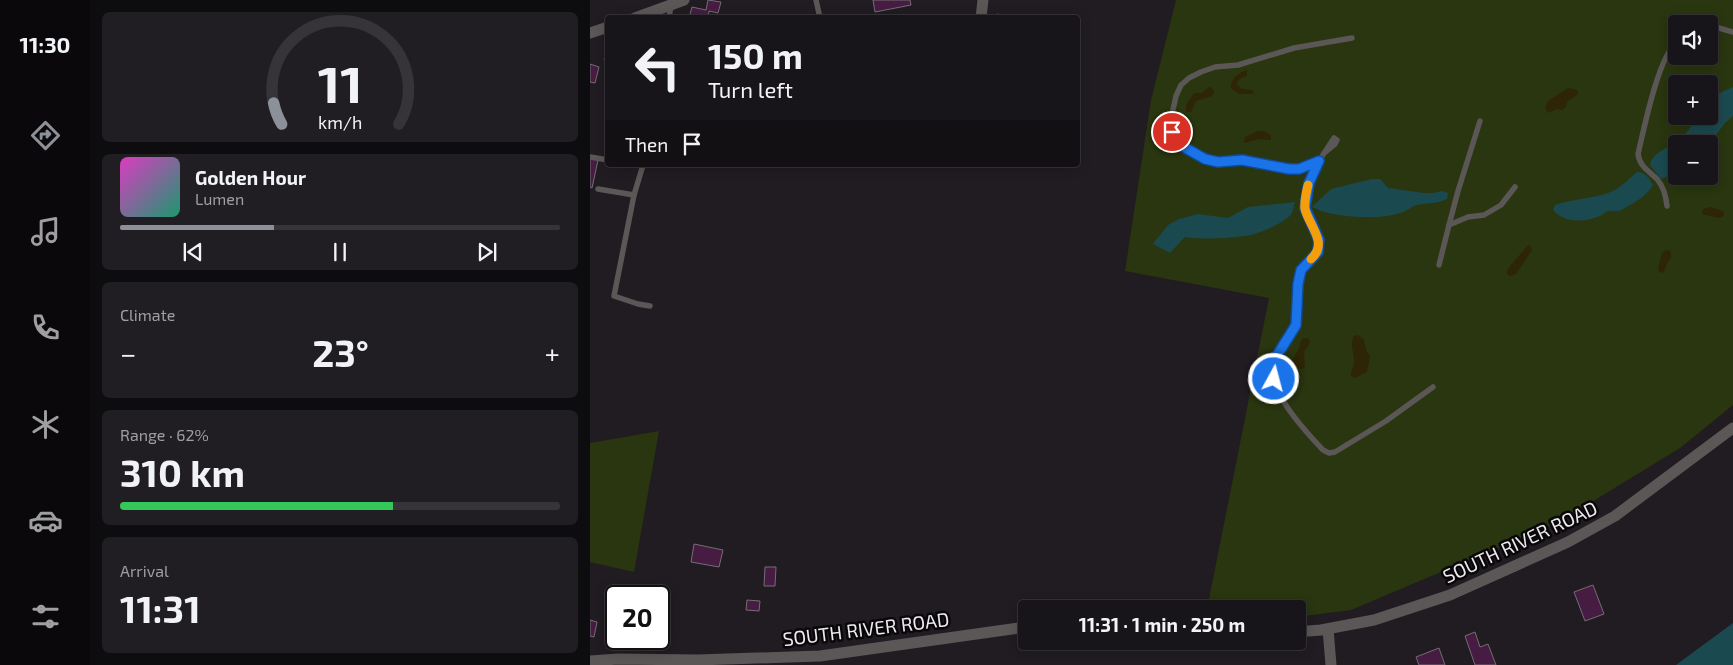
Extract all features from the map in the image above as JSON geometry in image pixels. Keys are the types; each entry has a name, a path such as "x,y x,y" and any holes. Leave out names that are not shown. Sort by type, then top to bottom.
{"street":[{"path":"644,15 684,0"},
{"path":"982,15 984,0"},
{"path":"590,33 605,28"},
{"name":"SOUTH RIVER ROAD","path":"1306,631 1374,620 1450,595 1568,542 1615,516 1733,428"},
{"name":"SOUTH RIVER ROAD","path":"590,661 820,656 1018,628"},
{"path":"1328,629 1331,665"}],"lane":[{"path":"816,0 819,15"},
{"path":"669,15 671,5"},
{"path":"1718,28 1733,32"},
{"path":"1319,161 1299,169 1289,169 1242,160 1218,162 1205,159 1182,146 1172,132 1170,123 1176,96 1181,85 1189,78 1215,67 1238,65 1294,48 1352,38"},
{"path":"1667,206 1666,197 1661,185 1640,164 1638,154 1662,67 1668,54"},
{"path":"1439,265 1458,191 1480,121"},
{"path":"1324,153 1309,183 1305,208 1319,240 1318,252 1301,270 1298,284 1296,325 1276,357 1274,379 1291,415 1323,450 1329,452 1336,452 1386,421 1433,387"},
{"path":"590,157 605,160"},
{"path":"640,167 614,296 650,306"},
{"path":"1449,225 1468,217 1484,215 1500,205 1515,187"},
{"path":"598,189 634,195"}],"green space":[{"path":"1176,0 1733,0 1733,405 1680,448 1559,522 1351,610 1306,616 1306,600 1209,600 1269,298 1125,271 1151,100"},
{"path":"659,431 634,572 590,562 590,443"}],"sand":[{"path":"1247,70 1247,76 1240,79 1237,85 1242,89 1252,90 1254,94 1239,94 1231,88 1232,81 1238,74"},
{"path":"1209,87 1214,91 1212,96 1196,101 1191,112 1186,112 1186,105 1194,93 1202,93"},
{"path":"1569,88 1577,90 1578,94 1567,102 1566,107 1562,110 1557,109 1549,113 1545,109 1547,102"},
{"path":"1258,131 1271,135 1271,140 1259,139 1244,143 1245,137"},
{"path":"1710,207 1723,211 1724,214 1719,218 1702,214 1703,209"},
{"path":"1528,245 1532,250 1516,274 1510,276 1507,274 1507,270"},
{"path":"1668,250 1671,252 1671,258 1664,272 1660,273 1658,268 1662,253"},
{"path":"1358,335 1364,340 1366,350 1370,356 1367,372 1355,378 1351,376 1354,364 1352,343 1354,336"},
{"path":"1309,339 1310,343 1304,352 1305,367 1302,369 1295,368 1294,358 1301,340"}],"water":[{"path":"1733,87 1733,116 1716,135 1684,135 1692,125 1718,125 1718,94"},
{"path":"1668,147 1668,176 1661,179 1650,165 1659,152"},
{"path":"1637,172 1645,174 1653,185 1642,197 1619,211 1607,211 1598,217 1579,221 1562,217 1553,210 1555,205 1612,191"},
{"path":"1372,179 1380,179 1388,188 1424,193 1442,191 1448,193 1447,199 1413,206 1403,212 1382,217 1344,216 1312,207 1331,189"},
{"path":"1295,202 1292,213 1285,220 1255,234 1218,238 1185,237 1170,253 1153,244 1168,225 1179,219 1198,214 1228,218 1248,207"},
{"path":"1733,623 1733,665 1676,665"}],"building":[{"path":"708,0 721,2 718,13 709,11 708,15 690,15 692,7 706,10"},
{"path":"873,0 910,0 911,5 875,12"},
{"path":"590,64 599,67 595,83 590,82"},
{"path":"590,158 598,160 592,188 590,187"},
{"path":"694,544 723,550 719,567 691,562"},
{"path":"765,567 776,567 775,586 764,586"},
{"path":"1593,585 1604,614 1585,621 1574,592"},
{"path":"747,600 760,601 759,611 746,610"},
{"path":"590,620 597,622 594,637 590,636"},
{"path":"1475,632 1480,647 1488,644 1496,665 1475,665 1465,636"},
{"path":"1439,648 1445,665 1419,665 1416,657"}],"slow traffic":[{"path":"1308,185 1305,208 1319,240 1318,252 1311,259"}],"route":[{"path":"1172,132 1182,146 1205,159 1218,162 1242,160 1289,169 1299,169 1319,161 1309,183 1305,208 1319,240 1318,252 1301,270 1298,284 1296,325 1276,357 1274,379"}]}
